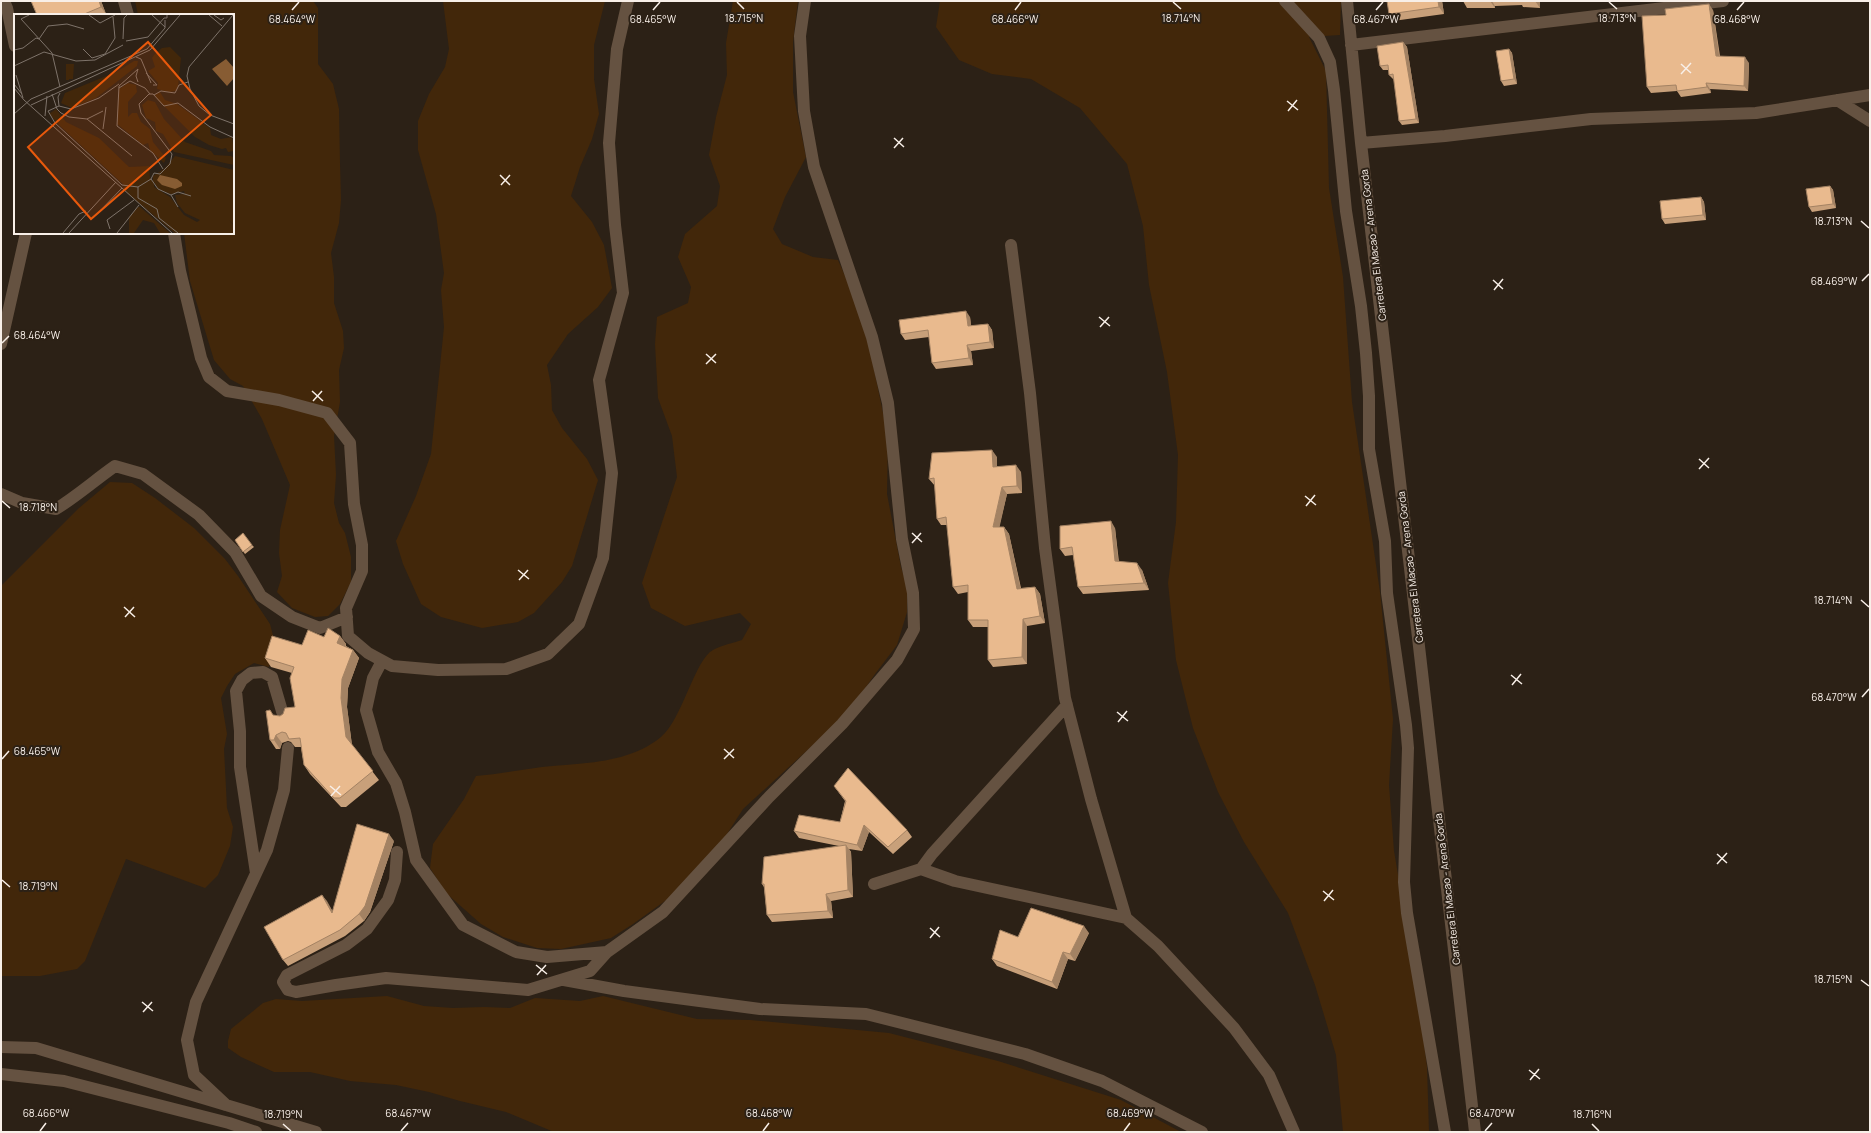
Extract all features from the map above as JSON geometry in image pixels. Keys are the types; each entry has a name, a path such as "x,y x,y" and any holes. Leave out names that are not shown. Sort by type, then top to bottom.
{"street":[{"path":"4,1 7,8 14,41"},
{"path":"124,1 128,14"},
{"path":"174,234 181,278 202,358 210,377 227,391 279,400 327,413 350,443 354,504 362,545 362,571 346,608 348,636 368,653 392,666 438,670 506,669 548,654 579,624 602,558 612,473 599,380 623,293 615,225 609,143 617,49 628,1"},
{"path":"397,852 395,880 388,900 367,929 346,945 287,975 283,982 288,990 296,992 386,978 528,990 590,971 607,952 663,912 769,797 842,724 897,660 914,629 913,593 902,539 888,403 872,337 814,167 804,111 800,36 805,1"},
{"path":"1285,1 1319,38 1330,62 1346,211 1361,306 1366,354 1369,396 1369,449 1385,542 1387,593 1408,748 1404,882 1445,1132"},
{"name":"Carretera El Macao - Arena Gorda","path":"1347,1 1361,143 1475,1132"},
{"path":"1351,45 1723,1"},
{"path":"1361,143 1445,136 1591,120 1756,113 1870,94"},
{"path":"1837,100 1870,121"},
{"path":"1,344 26,234"},
{"path":"1011,245 1030,393 1045,548 1067,705 1091,799 1126,918"},
{"path":"1,494 22,503 56,509 75,498 115,466 143,474 199,515 235,552 261,596 292,617 320,628 347,617"},
{"path":"382,661 373,678 366,710 378,752 396,783 405,812 416,860 463,925 516,952 547,956 607,952"},
{"path":"256,874 240,767 240,731 236,691 242,680 251,673 263,672 272,677 284,718"},
{"path":"874,884 921,869 932,854 1067,705"},
{"path":"226,1105 194,1074 187,1040 196,1002 267,850 284,790 288,748"},
{"path":"921,869 955,881 1126,918 1158,946 1234,1028 1269,1075 1294,1132"},
{"path":"561,980 624,991 760,1009 866,1014 1039,1059 1102,1081 1202,1132"},
{"path":"1,1047 36,1048 316,1132"},
{"path":"1,1074 64,1081 228,1123 256,1132"}],"shaded area":[{"path":"135,1 313,1 318,8 318,64 333,84 339,109 341,200 339,223 331,253 334,277 334,303 343,331 344,348 339,370 340,402 334,436 336,475 334,503 339,523 345,533 351,557 351,582 340,604 328,616 315,617 292,608 277,592 282,576 279,553 280,530 290,485 262,419 243,386 230,379 214,360 190,281 184,234 234,234 234,14 138,14"},
{"path":"443,1 605,1 594,45 594,79 599,114 592,139 580,167 571,196 592,222 604,245 612,288 598,307 568,334 547,365 551,385 552,410 562,428 587,459 598,480 572,566 562,582 534,613 518,622 482,628 441,617 421,604 403,564 396,541 416,496 431,454 444,327 441,290 444,273 436,214 418,150 418,121 429,94 445,67 449,49"},
{"path":"733,1 798,1 793,42 793,92 806,157 785,197 773,229 782,244 813,257 838,260 863,316 888,437 887,494 901,567 907,586 907,612 897,645 848,713 743,809 711,859 676,893 611,938 561,949 537,948 503,937 481,924 446,893 430,868 433,844 464,799 476,776 542,767 604,761 634,753 648,746 669,729 700,665 706,656 716,648 742,640 751,624 740,613 685,626 651,608 642,583 677,477 672,436 658,398 655,344 657,317 688,303 691,287 678,257 685,234 717,206 720,186 709,155 716,117 727,75 726,43"},
{"path":"940,1 1341,1 1340,35 1309,37 1326,71 1329,188 1343,277 1352,402 1380,592 1393,719 1389,785 1394,851 1417,987 1427,1067 1429,1132 1343,1132 1336,1055 1315,985 1288,913 1244,842 1218,792 1193,728 1176,660 1168,583 1176,522 1178,455 1167,372 1149,285 1143,226 1127,164 1080,108 1031,79 992,74 959,60 936,27"},
{"path":"110,482 132,483 155,498 194,528 225,559 238,576 270,624 276,647 269,667 254,663 235,674 221,698 227,734 224,749 227,808 233,827 230,846 218,875 205,888 126,859 85,961 77,969 40,976 1,976 1,586 79,508"},
{"path":"387,996 424,1006 453,1008 510,1008 535,998 580,1001 603,996 697,1019 750,1020 889,1033 998,1061 1121,1100 1181,1132 554,1132 506,1112 429,1092 396,1085 350,1081 310,1072 274,1072 241,1057 228,1048 231,1029 263,1003 276,999 302,1001"}],"building":[{"path":"31,1 99,1 101,7 84,14 37,14"},
{"path":"1387,1 1438,1 1439,7 1389,14"},
{"path":"1709,4 1716,56 1745,57 1744,86 1706,83 1707,87 1677,91 1676,85 1647,87 1642,16 1666,15 1665,9"},
{"path":"1403,42 1416,119 1399,121 1393,74 1389,75 1388,65 1380,66 1377,46"},
{"path":"1509,49 1514,79 1501,81 1496,51"},
{"path":"1830,186 1833,204 1809,207 1806,189"},
{"path":"1701,197 1703,215 1662,219 1660,201"},
{"path":"966,311 968,326 988,324 990,342 967,345 969,358 932,363 928,330 901,334 899,320"},
{"path":"992,450 993,467 1016,465 1017,486 1002,487 993,527 1004,527 1017,589 1035,587 1040,616 1023,619 1022,657 988,660 988,620 968,620 968,585 953,587 946,517 937,519 934,478 929,479 932,453"},
{"path":"1111,521 1115,561 1137,563 1144,583 1078,587 1072,547 1060,549 1060,526"},
{"path":"243,533 252,545 243,552 235,540"},
{"path":"328,628 340,636 337,643 353,650 342,679 341,698 346,737 373,771 340,798 334,798 304,765 300,738 289,739 286,733 282,732 276,735 274,740 270,740 266,711 270,710 273,715 280,716 283,714 285,708 295,707 290,678 294,667 265,658 272,636 302,645 308,630 324,637"},
{"path":"848,768 907,830 888,847 864,825 857,845 794,831 799,815 840,822 846,801 834,786"},
{"path":"357,824 389,834 365,906 359,914 340,930 283,960 264,927 322,895 332,913"},
{"path":"846,845 848,890 826,894 828,911 767,915 764,884 762,884 764,857"},
{"path":"1031,908 1084,926 1070,954 1063,952 1052,982 992,959 1000,930 1018,937"}]}
